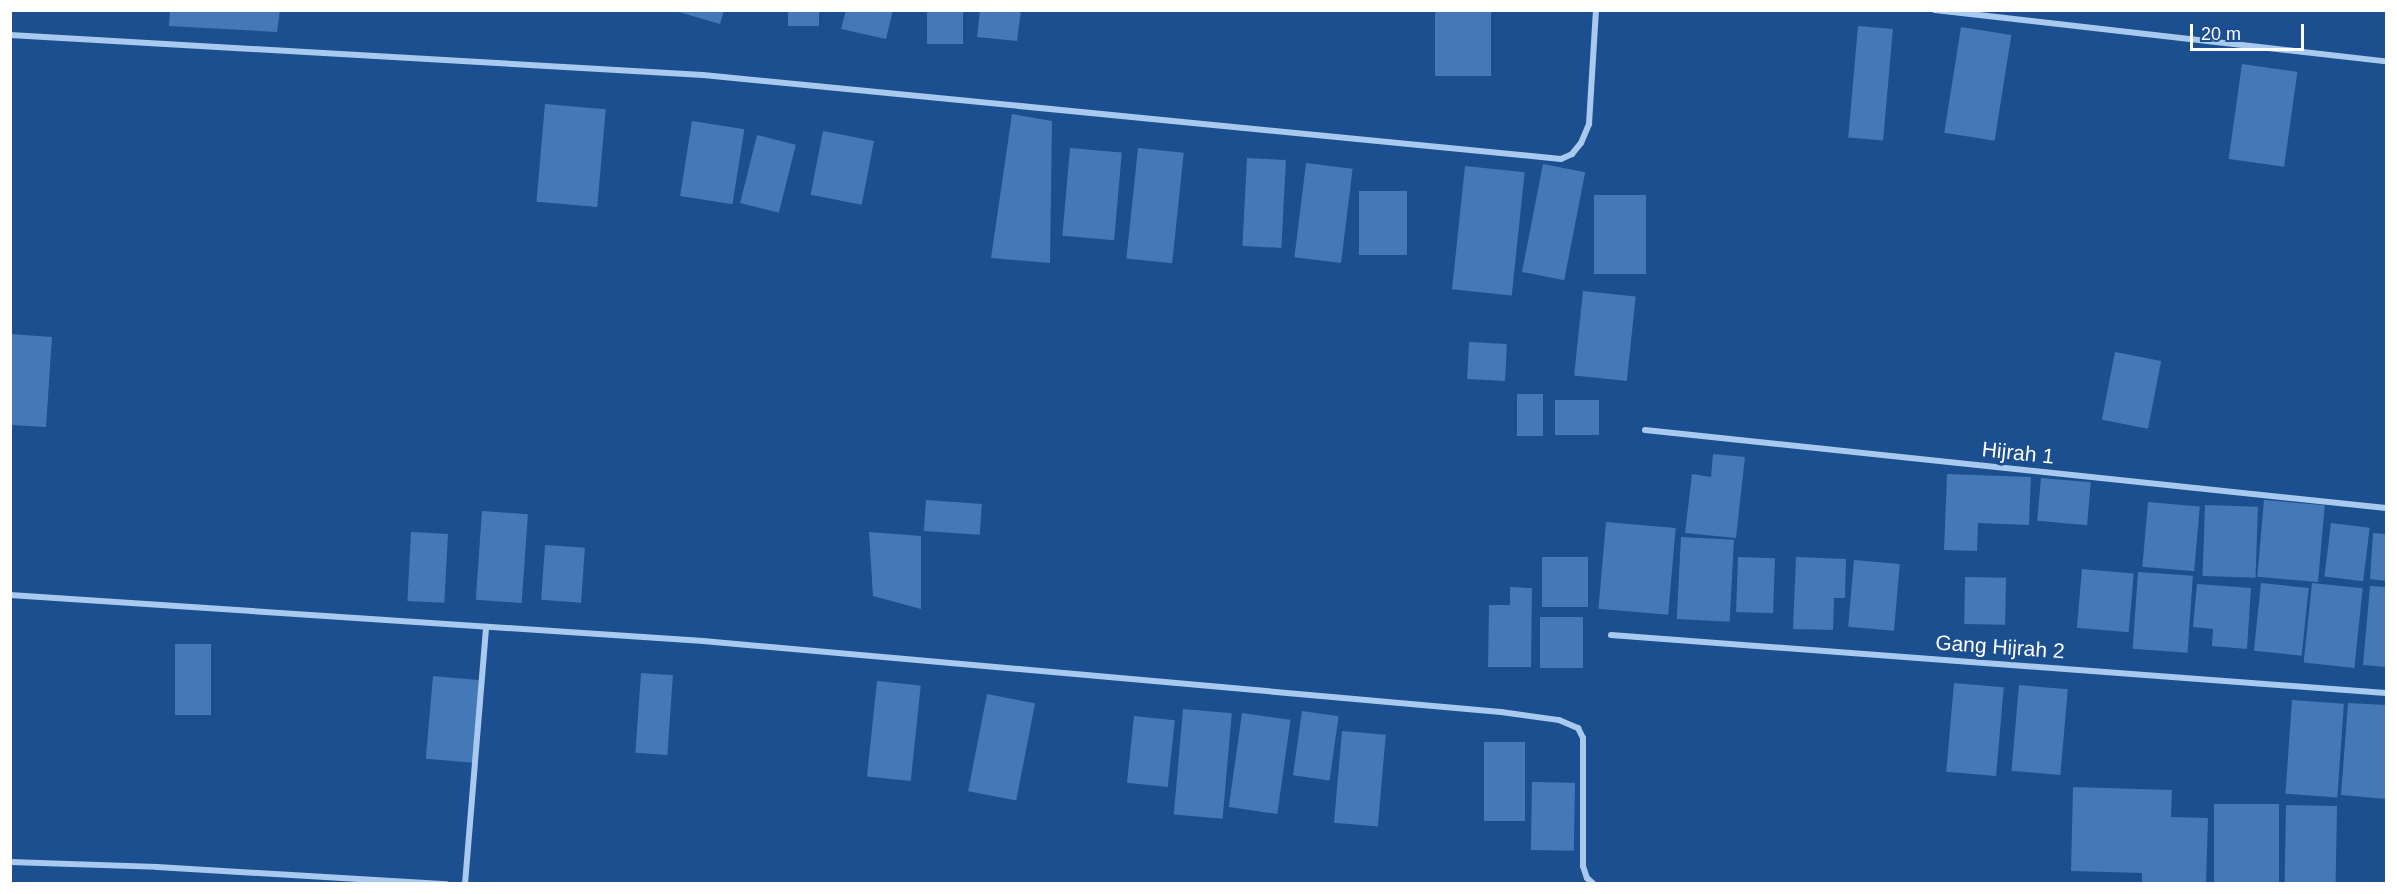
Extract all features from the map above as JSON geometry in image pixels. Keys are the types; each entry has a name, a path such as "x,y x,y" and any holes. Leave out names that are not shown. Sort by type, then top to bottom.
{"street":[{"path":"10,34 702,75 1561,159 1572,154 1581,143 1588,124 1596,10"},
{"path":"1935,10 2386,61"},
{"name":"Hijrah 1","path":"1645,430 2386,508"},
{"path":"10,595 703,641 1502,712 1559,720 1578,728 1583,738 1583,884"},
{"path":"465,884 486,627"},
{"name":"Gang Hijrah 2","path":"1611,635 2386,693"},
{"path":"10,862 157,867 447,884"},
{"path":"1584,866 1587,878 1594,884"}],"building":[{"path":"170,10 280,10 277,32 169,26"},
{"path":"672,10 724,10 720,24"},
{"path":"788,10 819,10 819,26 788,26"},
{"path":"846,10 893,10 886,39 841,29"},
{"path":"927,10 963,10 963,44 927,44"},
{"path":"980,10 1021,10 1017,41 977,37"},
{"path":"1435,10 1491,10 1491,76 1435,76"},
{"path":"1858,26 1893,29 1883,141 1848,138"},
{"path":"1961,27 2011,35 1995,141 1944,133"},
{"path":"2242,64 2297,72 2284,167 2229,159"},
{"path":"545,104 606,109 597,207 536,202"},
{"path":"1012,114 1052,121 1050,263 991,258"},
{"path":"692,121 744,129 732,204 680,196"},
{"path":"823,131 874,141 862,205 811,195"},
{"path":"757,135 796,145 779,213 740,203"},
{"path":"1070,148 1122,153 1114,240 1062,236"},
{"path":"1138,148 1184,153 1172,263 1126,258"},
{"path":"1247,158 1286,160 1281,248 1242,246"},
{"path":"1306,163 1353,169 1341,263 1294,257"},
{"path":"1543,164 1585,172 1564,280 1522,272"},
{"path":"1465,166 1525,172 1512,296 1452,289"},
{"path":"1359,191 1407,191 1407,255 1359,255"},
{"path":"1594,195 1646,195 1646,274 1594,274"},
{"path":"1583,291 1636,297 1627,381 1574,376"},
{"path":"10,334 52,337 46,427 10,425"},
{"path":"1469,342 1507,344 1505,381 1467,379"},
{"path":"2115,352 2161,361 2148,429 2102,420"},
{"path":"1517,394 1543,394 1543,436 1517,436"},
{"path":"1555,400 1599,400 1599,435 1555,435"},
{"path":"1713,454 1745,457 1736,538 1685,533 1692,474 1711,477"},
{"path":"1947,474 2031,477 2029,525 1978,523 1977,551 1944,550"},
{"path":"2041,478 2091,482 2087,525 2037,521"},
{"path":"926,500 982,504 980,535 924,531"},
{"path":"2264,500 2325,505 2318,582 2257,577"},
{"path":"2148,502 2200,507 2194,571 2142,567"},
{"path":"2205,505 2258,507 2255,578 2203,576"},
{"path":"482,511 528,514 522,603 476,600"},
{"path":"1606,522 1676,528 1668,615 1598,609"},
{"path":"2331,523 2370,528 2363,581 2324,577"},
{"path":"411,532 448,534 444,603 407,601"},
{"path":"869,532 921,536 921,609 873,596"},
{"path":"2373,533 2386,534 2386,581 2370,579"},
{"path":"1681,537 1734,540 1730,622 1677,619"},
{"path":"545,545 585,548 581,603 541,600"},
{"path":"1542,557 1588,557 1588,607 1542,607"},
{"path":"1738,557 1775,558 1773,613 1736,612"},
{"path":"1796,557 1846,559 1845,598 1834,598 1833,630 1793,629"},
{"path":"1854,560 1900,564 1894,631 1848,627"},
{"path":"2082,569 2134,574 2129,632 2077,628"},
{"path":"2138,572 2193,576 2187,653 2133,649"},
{"path":"1965,577 2006,578 2005,625 1964,624"},
{"path":"2261,583 2309,588 2302,656 2254,651"},
{"path":"2312,583 2363,588 2354,668 2304,663"},
{"path":"2197,584 2251,588 2247,649 2212,646 2213,629 2193,627"},
{"path":"2370,586 2386,587 2386,667 2363,665"},
{"path":"1510,587 1532,588 1531,667 1488,667 1489,605 1510,605"},
{"path":"1540,617 1583,617 1583,668 1540,668"},
{"path":"175,644 211,644 211,715 175,715"},
{"path":"641,673 673,675 667,755 635,753"},
{"path":"433,676 481,680 474,763 426,759"},
{"path":"877,681 921,686 911,781 867,776"},
{"path":"1954,683 2004,687 1996,776 1946,772"},
{"path":"2019,685 2068,689 2060,775 2012,771"},
{"path":"987,694 1035,703 1016,801 968,791"},
{"path":"2292,700 2344,704 2337,797 2285,794"},
{"path":"2348,703 2386,705 2386,799 2341,795"},
{"path":"1183,709 1232,713 1223,819 1174,815"},
{"path":"1302,711 1339,716 1330,781 1293,775"},
{"path":"1242,713 1291,720 1277,814 1229,807"},
{"path":"1134,716 1175,720 1168,787 1127,783"},
{"path":"1342,731 1386,735 1378,826 1334,823"},
{"path":"1484,742 1525,742 1525,821 1484,821"},
{"path":"1532,782 1575,783 1574,851 1531,850"},
{"path":"2073,787 2172,790 2171,817 2208,818 2206,884 2142,884 2142,873 2071,871"},
{"path":"2214,804 2279,804 2279,884 2214,884"},
{"path":"2286,805 2337,806 2336,884 2285,884"}]}
